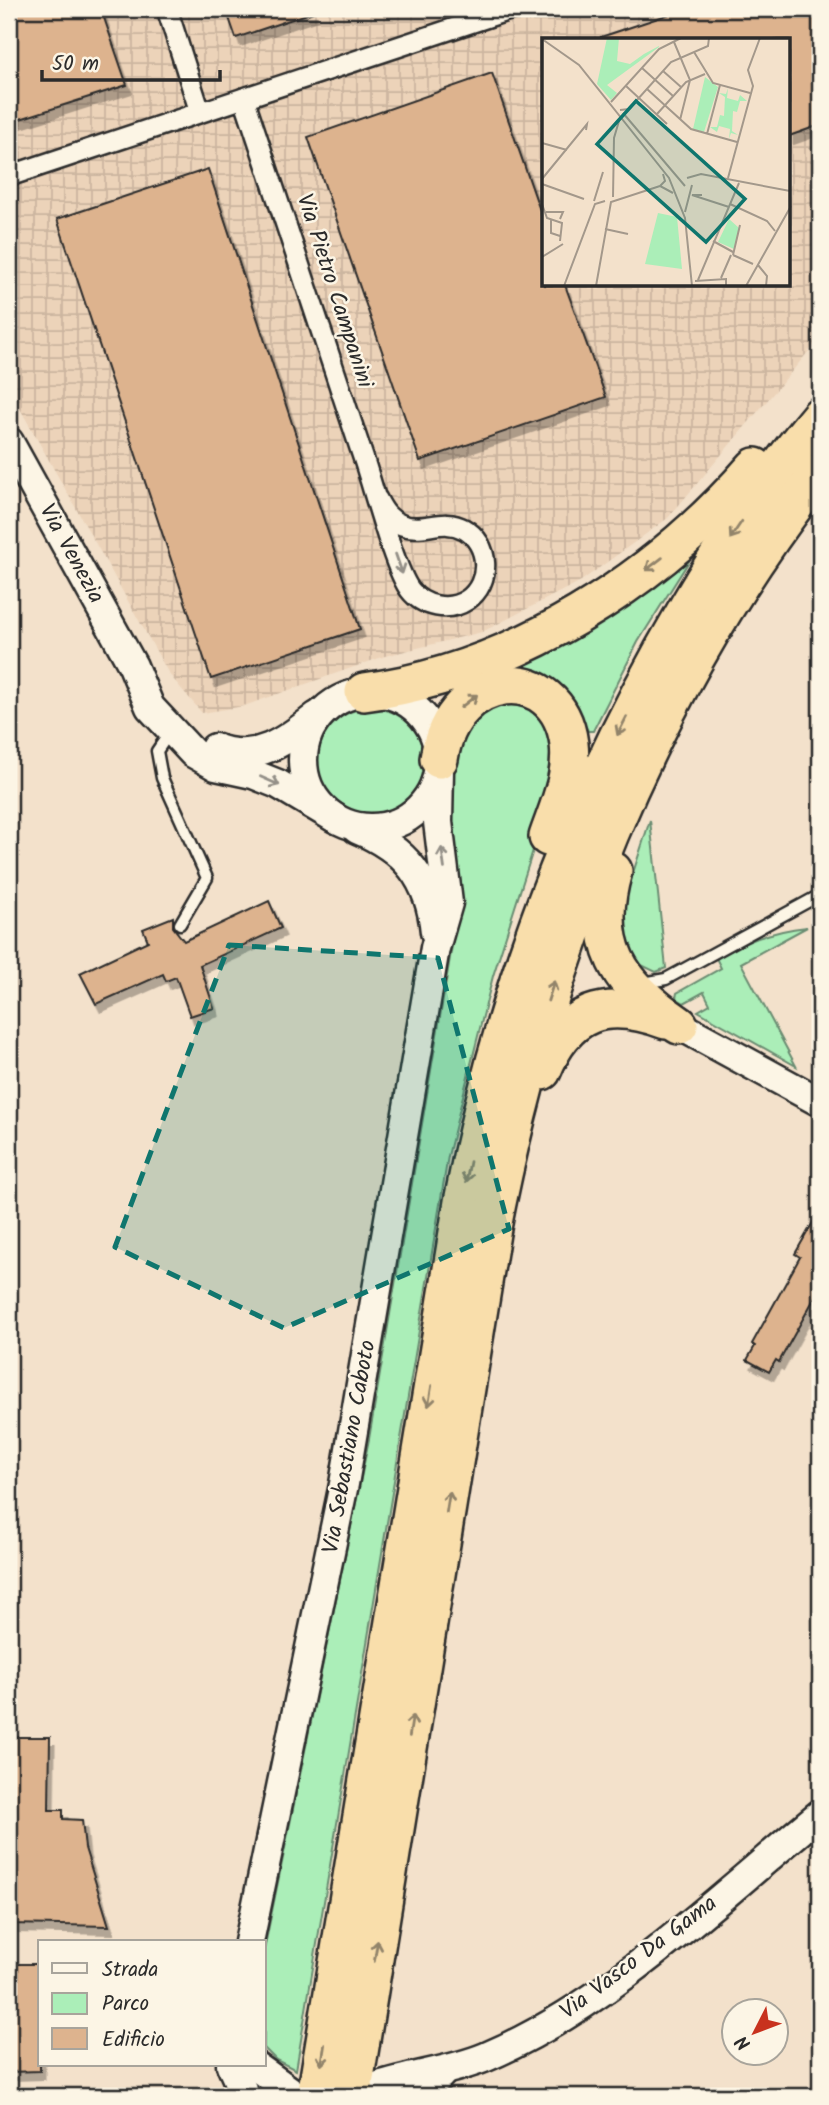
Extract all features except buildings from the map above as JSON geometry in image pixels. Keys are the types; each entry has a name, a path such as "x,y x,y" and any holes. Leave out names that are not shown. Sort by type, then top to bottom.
{"highway":[{"path":"365,692 411,684 488,659 540,635 614,592 707,520 820,393"},
{"path":"480,1118 507,1017 539,918 577,823 621,727 723,549 820,416"},
{"path":"305,2094 347,2016 512,1133 538,1033 571,934 631,789 677,696 717,625 779,528 820,472"},
{"path":"671,1013 648,1001 619,967 609,948 604,925 605,901 613,872 717,625"},
{"path":"366,2091 347,2016 442,1323 480,1118 496,1000 566,782 569,746 561,717 554,706 531,690 506,686 482,691 463,704 444,734 439,765"},
{"path":"483,1285 507,1210 535,1094 558,1040 581,1018 601,1010 671,1013"}],"street":[{"path":"167,9 201,112"},
{"path":"9,176 512,9"},
{"name":"Via Pietro Campanini","path":"244,97 377,499 409,589 418,598 443,607 468,599 477,590 485,565 476,539 465,529 452,524 418,528 405,526 393,520 377,499"},
{"name":"Via Venezia","path":"9,442 133,666 193,753 209,763 262,777 297,794 340,821 367,829 400,822 426,801 439,765"},
{"path":"365,692 397,697 416,709 435,737 439,765"},
{"name":"Via Venezia","path":"175,727 213,747 231,753 251,754 278,745 343,698 365,692"},
{"path":"324,710 306,738 303,772 318,803 340,821"},
{"name":"Via Sebastiano Caboto","path":"249,1940 344,1484 435,948 447,903 437,803 439,765"},
{"name":"Via Sebastiano Caboto","path":"340,821 387,844 405,857 418,873 429,898 435,948"},
{"path":"671,1013 820,1102"},
{"name":"Via Vasco Da Gama","path":"442,2073 507,2047 590,2000 820,1814"},
{"path":"231,2066 245,2096"},
{"path":"256,2066 305,2094"},
{"path":"366,2091 416,2074 442,2073"},
{"path":"421,2096 442,2073"}],"lane":[{"path":"175,727 161,740 157,751 162,778 207,878 180,924"},
{"path":"619,967 628,977 641,983 658,982 820,895"},
{"path":"664,989 672,976"}],"highlighted area":[{"path":"229,945 438,958 509,1229 284,1328 115,1247"}],"shaded area":[{"path":"9,9 820,9 820,338 668,518 581,581 482,632 385,656 244,706 202,713 169,674 9,389"}],"green space":[{"path":"688,556 689,561 638,642 593,731 588,731 575,705 511,669"},
{"path":"524,700 557,733 542,822 493,976 448,1156 296,2070 276,2060 266,2050 266,1940 369,1439 456,922 447,822 452,768 469,712"},
{"path":"371,708 391,712 408,724 420,741 424,761 420,781 408,798 391,810 371,814 351,810 334,798 322,781 318,761 322,741 334,724 351,712"},
{"path":"650,820 666,968 656,972 631,960 617,923"},
{"path":"807,927 741,963 796,1066 698,1011 710,1004 704,992 684,1003 676,998 677,993 721,968 716,958 726,952 771,934"}]}
